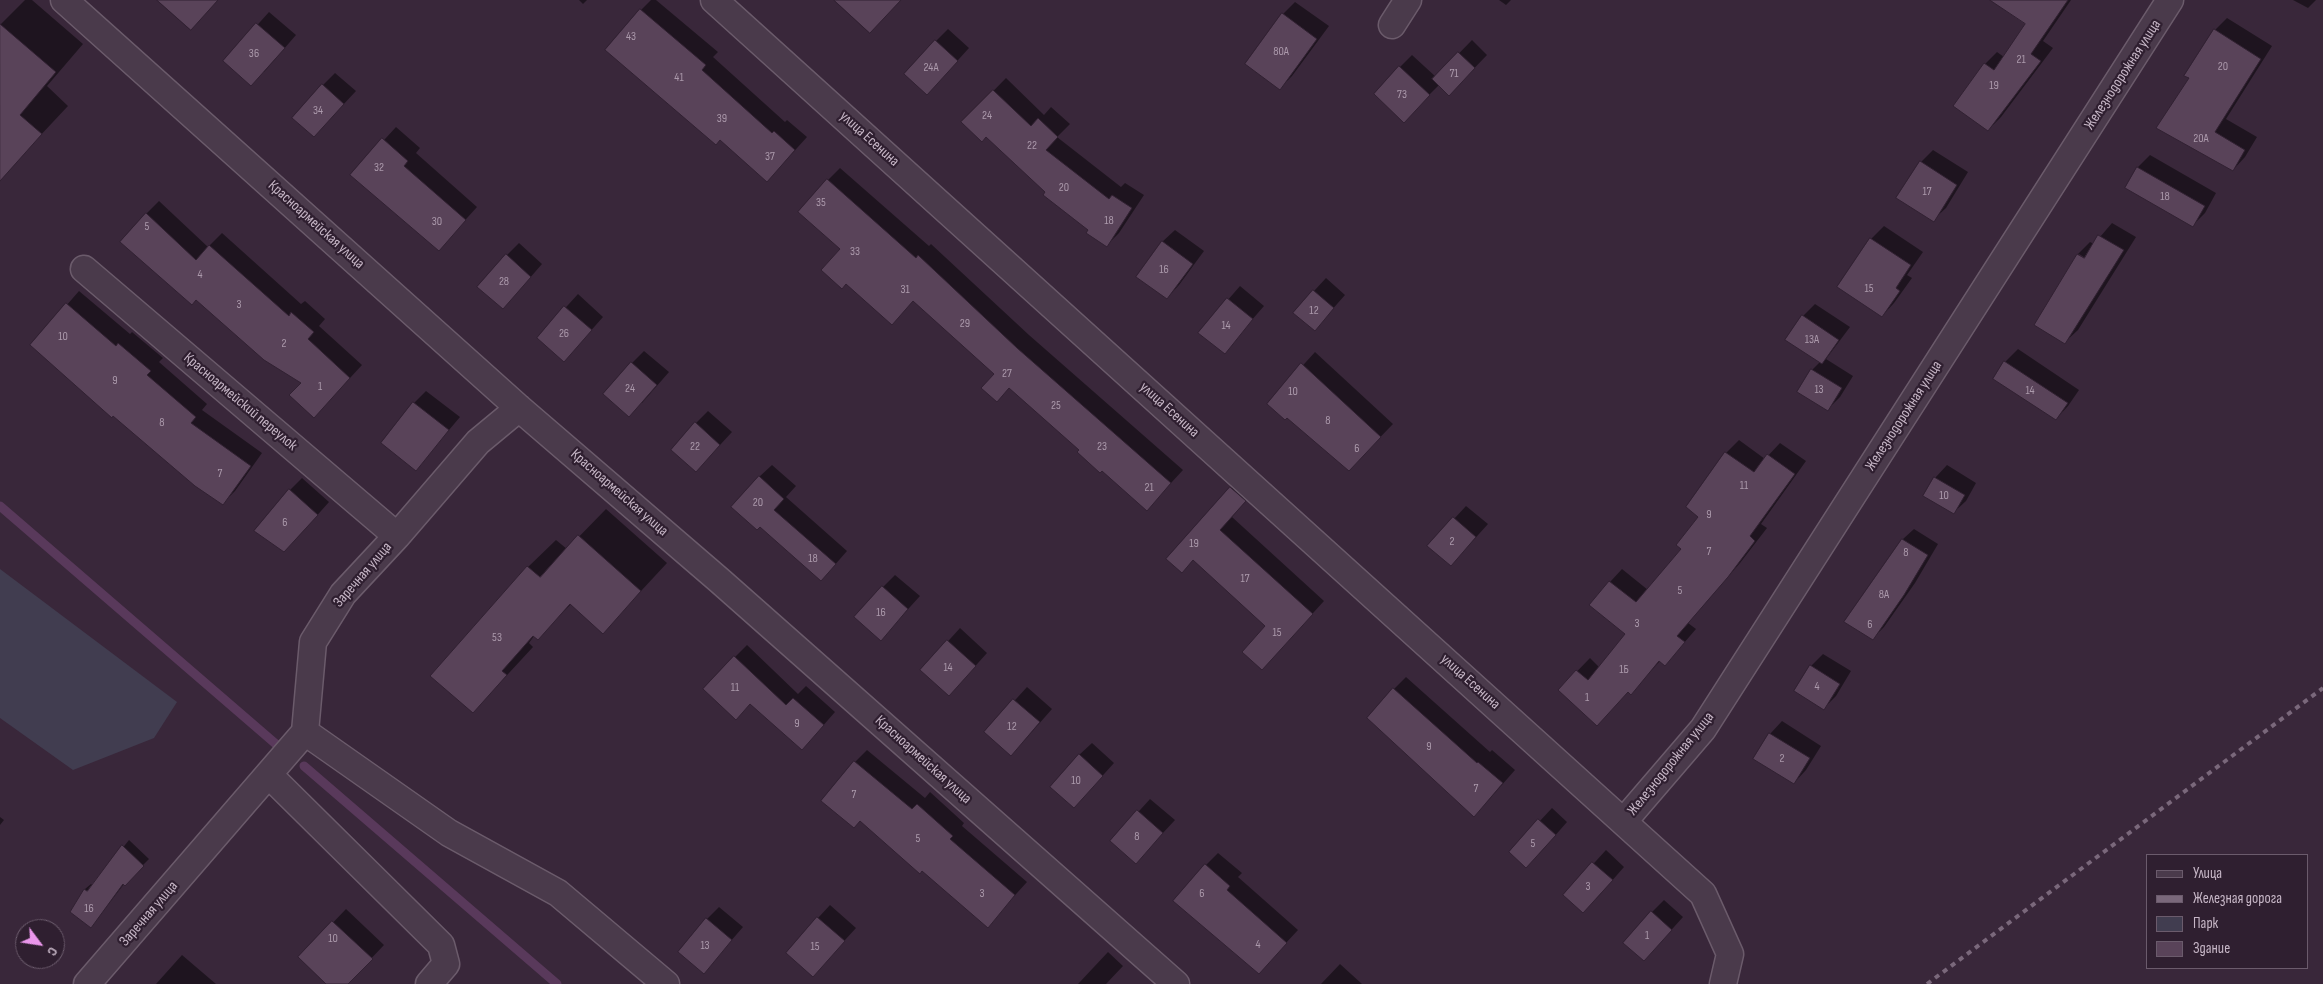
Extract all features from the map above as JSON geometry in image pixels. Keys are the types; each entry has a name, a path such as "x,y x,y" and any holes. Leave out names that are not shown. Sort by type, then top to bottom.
{"street":[{"name":"Красноармейская улица","path":"64,0 519,408 719,580 1176,984"},
{"name":"улица Есенина","path":"714,0 1624,821"},
{"path":"1392,25 1408,0"},
{"name":"Железнодорожная улица","path":"1624,821 1703,729 2170,0"},
{"name":"Красноармейский переулок","path":"84,269 397,536"},
{"name":"Заречная улица","path":"87,984 305,732 313,642 343,594 397,536 478,442 519,408"},
{"path":"305,732 449,834 558,893 666,984"},
{"path":"269,775 441,946 446,964 429,984"},
{"path":"1624,821 1703,894 1730,954 1723,984"}],"green space":[{"path":"0,569 177,702 154,738 73,770 0,718"}],"building":[{"path":"157,0 218,0 191,30"},
{"path":"834,0 901,0 870,33"},
{"path":"1990,0 2068,0 2031,54 2041,61 1988,131 1953,106 1984,63 1994,70 2025,24"},
{"path":"640,9 706,65 702,70 772,133 774,131 795,150 767,182 720,140 716,145 605,50"},
{"path":"1282,13 1317,39 1280,90 1245,64"},
{"path":"256,23 285,48 251,86 223,61"},
{"path":"0,24 56,72 20,115 42,134 0,181"},
{"path":"2214,29 2261,59 2215,132 2245,150 2233,171 2156,128 2189,78 2184,76"},
{"path":"935,40 958,61 927,95 904,74"},
{"path":"1458,52 1475,68 1449,96 1432,79"},
{"path":"1399,66 1430,95 1404,123 1374,94"},
{"path":"322,84 344,104 314,137 292,118"},
{"path":"993,90 1031,126 1038,118 1058,137 1046,150 1109,199 1112,195 1132,208 1107,247 1086,233 1088,230 1043,195 1045,192 986,137 982,142 961,122"},
{"path":"382,138 408,161 404,166 466,220 439,251 350,175"},
{"path":"1920,161 1957,185 1934,222 1896,198"},
{"path":"2137,167 2205,206 2193,227 2125,188"},
{"path":"827,179 916,258 918,255 1017,348 1171,483 1147,511 1102,471 1100,473 1077,452 1079,450 1009,388 997,402 981,388 994,374 913,301 892,325 846,284 842,289 821,270 840,249 798,212"},
{"path":"146,213 196,260 209,245 289,316 291,312 314,332 308,339 350,378 314,418 289,395 301,383 264,360 196,300 192,305 120,242"},
{"path":"2098,235 2124,250 2065,344 2034,325 2077,254 2084,258"},
{"path":"1870,238 1911,265 1896,288 1900,291 1882,317 1837,287"},
{"path":"1162,241 1193,264 1167,299 1136,277"},
{"path":"506,254 531,277 503,309 477,287"},
{"path":"1313,290 1334,308 1315,331 1293,313"},
{"path":"1227,298 1253,319 1225,354 1198,333"},
{"path":"66,303 116,346 118,343 151,371 147,375 196,417 191,423 251,466 223,505 195,486 113,416 112,418 30,345"},
{"path":"564,306 592,330 564,362 537,338"},
{"path":"1802,315 1839,340 1822,364 1785,340"},
{"path":"2004,361 2068,403 2056,420 1993,379"},
{"path":"631,362 657,385 629,417 603,394"},
{"path":"1301,363 1381,437 1349,471 1287,418 1285,420 1267,404"},
{"path":"1811,369 1842,388 1828,411 1797,392"},
{"path":"413,402 449,430 416,471 381,443"},
{"path":"695,422 720,445 696,472 671,450"},
{"path":"1725,452 1754,472 1767,454 1795,474 1750,536 1755,541 1728,577 1677,636 1685,642 1665,666 1659,661 1631,695 1628,692 1597,726 1558,690 1576,670 1588,680 1625,634 1589,605 1609,581 1636,602 1681,549 1676,545 1698,517 1686,507"},
{"path":"759,476 784,499 774,510 836,564 821,581 760,527 757,530 731,507"},
{"path":"1934,477 1965,495 1954,514 1923,496"},
{"path":"1230,487 1246,501 1220,530 1313,614 1262,670 1242,652 1265,626 1193,560 1182,573 1166,559"},
{"path":"289,489 318,515 284,552 254,531"},
{"path":"1453,517 1476,537 1451,566 1427,546"},
{"path":"578,535 641,591 603,634 570,604 538,640 533,636 502,671 507,675 473,713 430,676 527,566 540,577"},
{"path":"1902,539 1928,555 1904,595 1873,640 1844,622"},
{"path":"882,586 908,609 881,641 854,617"},
{"path":"947,640 976,666 949,696 920,670"},
{"path":"734,656 786,705 793,698 824,725 802,750 750,704 736,720 703,689"},
{"path":"1810,665 1840,684 1824,710 1794,691"},
{"path":"1393,688 1477,763 1503,783 1474,817 1367,718"},
{"path":"1013,699 1040,722 1011,756 984,732"},
{"path":"1769,733 1810,758 1794,784 1753,759"},
{"path":"1079,754 1103,776 1074,808 1050,787"},
{"path":"854,761 912,809 917,804 953,836 950,839 1015,895 988,928 922,871 920,874 860,821 854,828 821,801"},
{"path":"1137,810 1163,833 1136,864 1110,841"},
{"path":"1538,819 1556,835 1526,868 1509,852"},
{"path":"122,845 144,866 125,886 123,884 91,928 70,912 84,889 87,891"},
{"path":"1592,862 1613,880 1583,913 1563,895"},
{"path":"1205,864 1230,886 1227,890 1287,943 1259,974 1173,901"},
{"path":"1651,911 1672,930 1644,961 1623,943"},
{"path":"817,917 845,941 813,977 786,953"},
{"path":"706,918 732,940 704,974 678,952"},
{"path":"332,921 373,959 348,984 326,984 298,957"}],"waterway":[{"path":"0,506 277,745"},
{"path":"304,766 557,984"}],"railway":[{"path":"1927,984 2323,688"}]}
